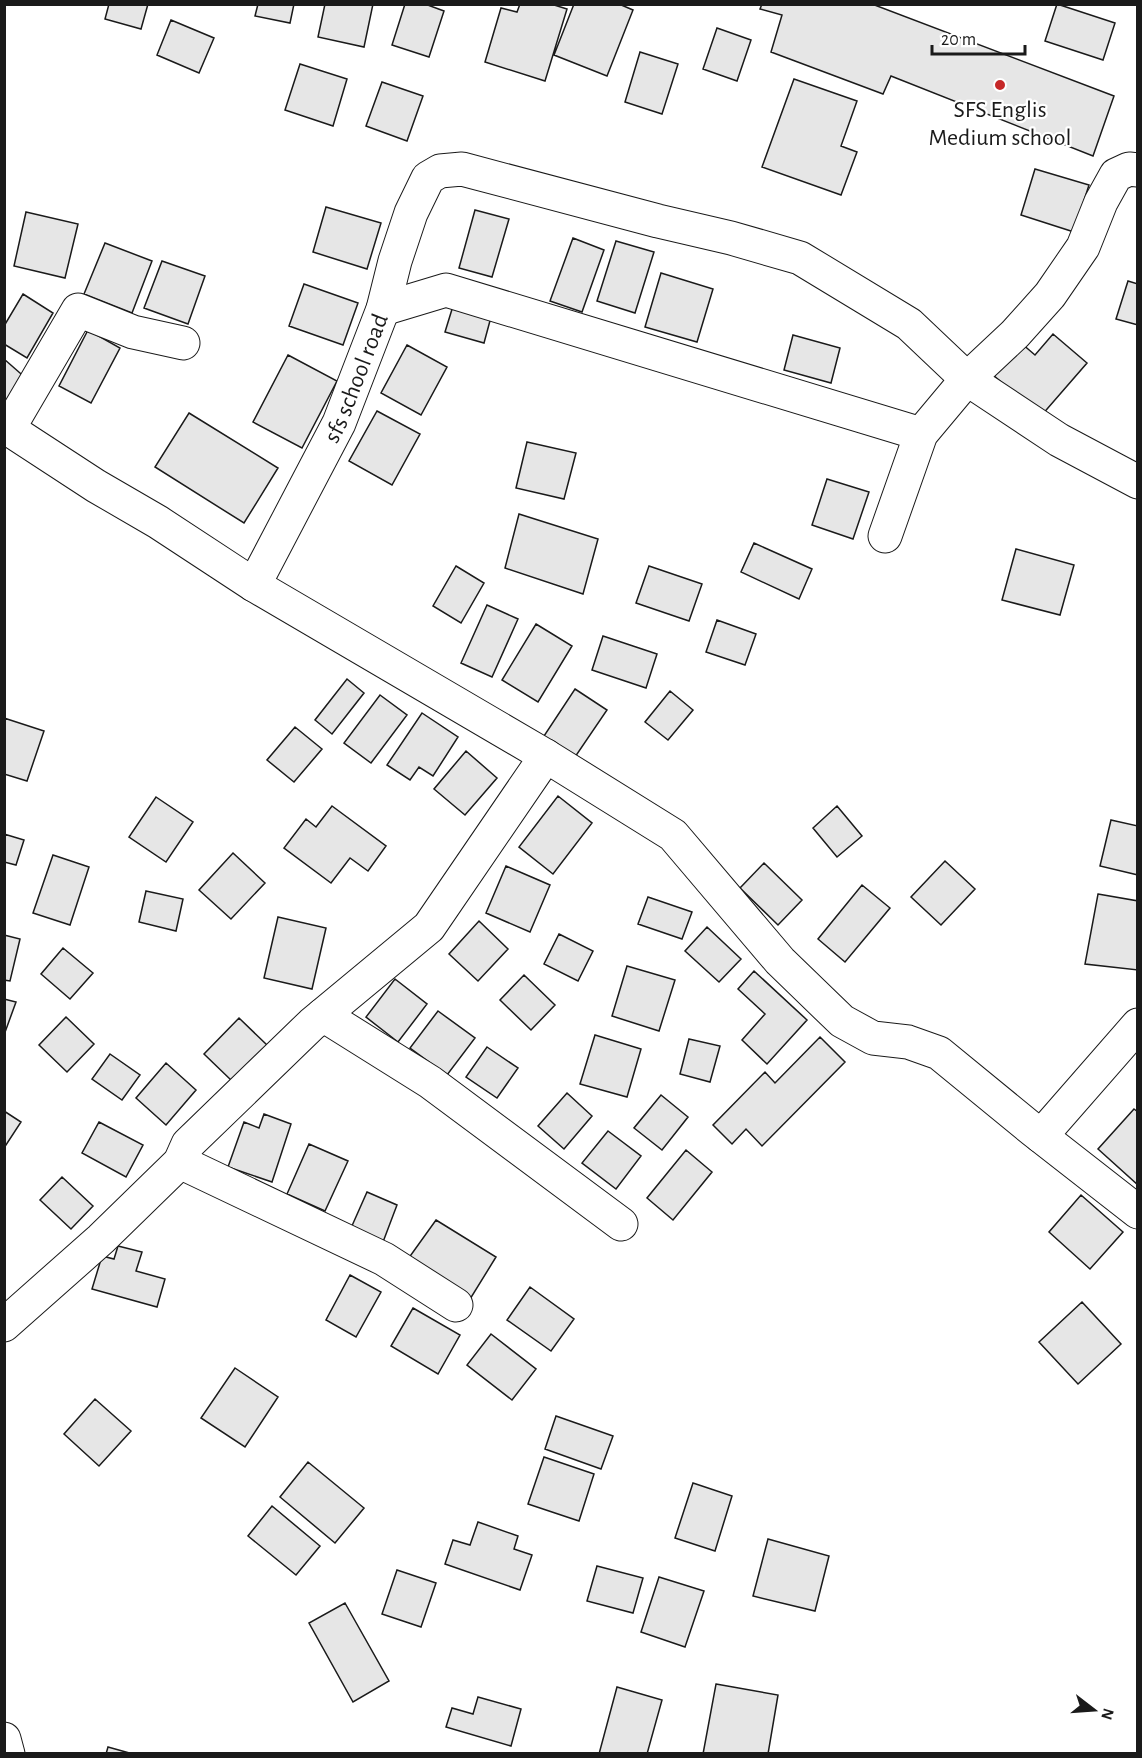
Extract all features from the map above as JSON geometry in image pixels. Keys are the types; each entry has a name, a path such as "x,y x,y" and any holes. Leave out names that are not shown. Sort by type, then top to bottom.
{"street":[{"path":"885,536 921,434 967,379 1015,334 1050,295 1083,247 1101,202 1116,175 1135,160"},
{"path":"383,309 395,261 411,213 428,178 440,171 462,169 800,258 909,324 967,379 1059,440 1137,482"},
{"name":"sfs school road","path":"254,585 339,423 383,309 446,290 921,434"},
{"path":"183,343 133,332 78,310 7,427 254,585 546,756 673,835 780,961 842,1021 873,1038 908,1042 939,1053 1137,1212"},
{"path":"4,1325 101,1239 180,1162 188,1144 323,1015 429,927 546,756"},
{"path":"323,1015 430,1082 621,1224"},
{"path":"1041,1136 1137,1025"},
{"path":"180,1162 384,1259 456,1305"},
{"path":"4,1739 8,1754"}],"building":[{"path":"109,4 148,4 141,29 105,19"},
{"path":"258,4 294,4 290,23 255,16"},
{"path":"325,4 373,4 364,47 318,37"},
{"path":"405,4 425,4 444,11 429,57 392,45"},
{"path":"520,4 551,4 567,9 545,81 485,62 501,8 517,12"},
{"path":"574,4 619,4 633,10 607,76 554,55"},
{"name":"SFS Englis Medium school","path":"762,4 872,4 1114,96 1093,156 891,76 883,94 771,52 782,15 760,9"},
{"path":"1057,4 1115,23 1103,60 1045,41"},
{"path":"171,20 214,38 199,73 157,55"},
{"path":"717,28 751,40 737,81 703,69"},
{"path":"640,52 678,64 662,114 625,102"},
{"path":"300,64 347,79 333,126 285,110"},
{"path":"794,79 857,101 841,146 857,152 841,195 762,167"},
{"path":"382,82 423,96 407,141 366,126"},
{"path":"1035,169 1089,185 1074,232 1021,215"},
{"path":"326,207 381,223 367,269 313,252"},
{"path":"475,210 509,219 492,277 459,268"},
{"path":"26,212 78,224 65,278 14,266"},
{"path":"573,238 604,250 582,312 550,301"},
{"path":"616,241 654,252 635,313 597,301"},
{"path":"105,243 152,261 132,313 84,294"},
{"path":"162,261 205,276 188,324 144,308"},
{"path":"661,273 713,289 697,342 645,327"},
{"path":"1128,281 1138,284 1138,325 1116,319"},
{"path":"304,284 358,303 343,345 289,326"},
{"path":"23,294 53,313 27,358 4,344 4,326"},
{"path":"453,306 491,317 484,343 445,332"},
{"path":"88,330 120,348 91,403 59,386"},
{"path":"1053,334 1087,363 1041,416 993,375 1021,343 1035,355"},
{"path":"793,335 840,348 831,383 784,370"},
{"path":"407,345 447,367 421,415 381,393"},
{"path":"288,355 337,381 302,448 253,422"},
{"path":"4,359 28,380 9,402 4,398"},
{"path":"377,411 420,434 392,485 349,461"},
{"path":"189,413 278,468 244,523 155,467"},
{"path":"527,442 576,453 564,499 516,488"},
{"path":"827,479 869,492 853,539 812,525"},
{"path":"519,514 598,539 583,594 505,568"},
{"path":"754,543 812,569 799,599 741,572"},
{"path":"1016,549 1074,565 1060,615 1002,600"},
{"path":"456,566 484,583 461,623 433,606"},
{"path":"649,566 702,584 689,621 636,603"},
{"path":"487,605 518,619 492,677 461,663"},
{"path":"717,620 756,634 745,665 706,652"},
{"path":"536,624 572,646 538,702 502,680"},
{"path":"603,636 657,654 646,688 592,670"},
{"path":"347,679 364,693 332,734 315,720"},
{"path":"575,689 607,710 573,760 542,739"},
{"path":"670,691 693,710 668,740 645,722"},
{"path":"380,695 407,715 371,763 344,743"},
{"path":"422,713 458,737 433,776 419,767 410,780 387,765"},
{"path":"4,718 44,731 27,781 4,774"},
{"path":"295,727 322,749 294,782 267,760"},
{"path":"466,751 497,778 465,815 434,789"},
{"path":"558,796 592,823 553,874 519,847"},
{"path":"156,797 193,822 166,862 129,837"},
{"path":"332,806 386,846 368,871 350,858 331,883 284,848 306,819 316,827"},
{"path":"837,806 862,836 837,857 813,828"},
{"path":"1111,820 1138,826 1138,875 1100,866"},
{"path":"4,834 24,840 16,865 4,862"},
{"path":"233,853 265,883 231,919 199,890"},
{"path":"53,855 89,867 70,925 33,913"},
{"path":"945,861 975,889 941,925 911,897"},
{"path":"764,863 802,900 778,925 740,888"},
{"path":"506,866 550,885 530,932 486,913"},
{"path":"862,885 890,908 845,962 818,939"},
{"path":"146,891 183,899 176,931 139,922"},
{"path":"1098,894 1138,901 1138,970 1085,964"},
{"path":"648,897 692,912 682,939 638,924"},
{"path":"278,917 326,928 312,989 264,978"},
{"path":"479,921 508,949 478,981 449,954"},
{"path":"707,927 741,959 719,982 685,951"},
{"path":"559,934 593,951 578,981 544,964"},
{"path":"4,935 20,939 10,981 4,980"},
{"path":"63,948 93,973 70,999 41,974"},
{"path":"627,966 675,980 659,1031 612,1016"},
{"path":"754,971 807,1020 767,1064 742,1040 765,1014 738,989"},
{"path":"524,975 555,1005 531,1030 500,1000"},
{"path":"395,979 427,1004 398,1042 366,1017"},
{"path":"4,999 16,1002 4,1035"},
{"path":"438,1011 475,1038 447,1075 410,1048"},
{"path":"66,1017 94,1044 67,1072 39,1045"},
{"path":"239,1018 267,1045 232,1081 204,1054"},
{"path":"595,1035 641,1049 627,1097 580,1084"},
{"path":"820,1037 845,1062 762,1146 746,1129 732,1144 713,1125 765,1072 775,1083"},
{"path":"689,1039 720,1046 710,1082 680,1074"},
{"path":"487,1047 518,1068 497,1098 466,1077"},
{"path":"110,1054 140,1075 122,1100 92,1079"},
{"path":"166,1063 196,1090 166,1125 136,1098"},
{"path":"567,1093 592,1116 564,1149 538,1126"},
{"path":"661,1095 688,1117 662,1150 634,1128"},
{"path":"1134,1109 1138,1112 1138,1185 1098,1149"},
{"path":"4,1111 21,1122 4,1148"},
{"path":"264,1114 291,1124 272,1182 228,1167 244,1122 259,1128"},
{"path":"99,1122 143,1145 126,1177 82,1153"},
{"path":"608,1131 641,1156 616,1189 582,1163"},
{"path":"309,1144 348,1161 325,1211 287,1194"},
{"path":"686,1150 712,1172 673,1220 647,1198"},
{"path":"62,1177 93,1206 71,1229 40,1200"},
{"path":"367,1192 397,1205 383,1242 351,1228"},
{"path":"1081,1195 1123,1232 1090,1269 1049,1232"},
{"path":"436,1220 496,1257 467,1304 403,1266"},
{"path":"118,1246 142,1252 136,1271 165,1279 157,1307 92,1289 102,1256 114,1259"},
{"path":"350,1275 381,1292 356,1337 326,1320"},
{"path":"530,1287 574,1319 551,1351 507,1320"},
{"path":"1082,1302 1121,1344 1078,1384 1039,1342"},
{"path":"413,1308 460,1335 438,1374 391,1346"},
{"path":"491,1334 536,1369 512,1400 467,1365"},
{"path":"235,1368 278,1397 245,1447 201,1418"},
{"path":"95,1399 131,1431 99,1466 64,1434"},
{"path":"556,1416 613,1436 601,1469 545,1449"},
{"path":"544,1457 594,1474 579,1521 528,1504"},
{"path":"308,1462 364,1508 335,1543 280,1497"},
{"path":"693,1483 732,1496 715,1551 675,1538"},
{"path":"272,1506 320,1546 296,1575 248,1536"},
{"path":"478,1522 518,1536 514,1549 532,1555 520,1590 445,1564 453,1540 470,1545"},
{"path":"768,1539 829,1556 815,1611 753,1596"},
{"path":"597,1566 643,1578 633,1613 587,1601"},
{"path":"397,1570 436,1583 421,1627 382,1614"},
{"path":"659,1577 704,1591 685,1647 641,1632"},
{"path":"345,1603 389,1681 353,1702 309,1623"},
{"path":"716,1684 778,1695 768,1754 703,1754"},
{"path":"617,1687 662,1700 647,1754 599,1754"},
{"path":"478,1697 521,1709 511,1746 446,1727 452,1708 473,1714"},
{"path":"108,1747 133,1754 106,1754"}],"place":[{"name":"SFS Englis Medium school","path":"1000,85"}]}
